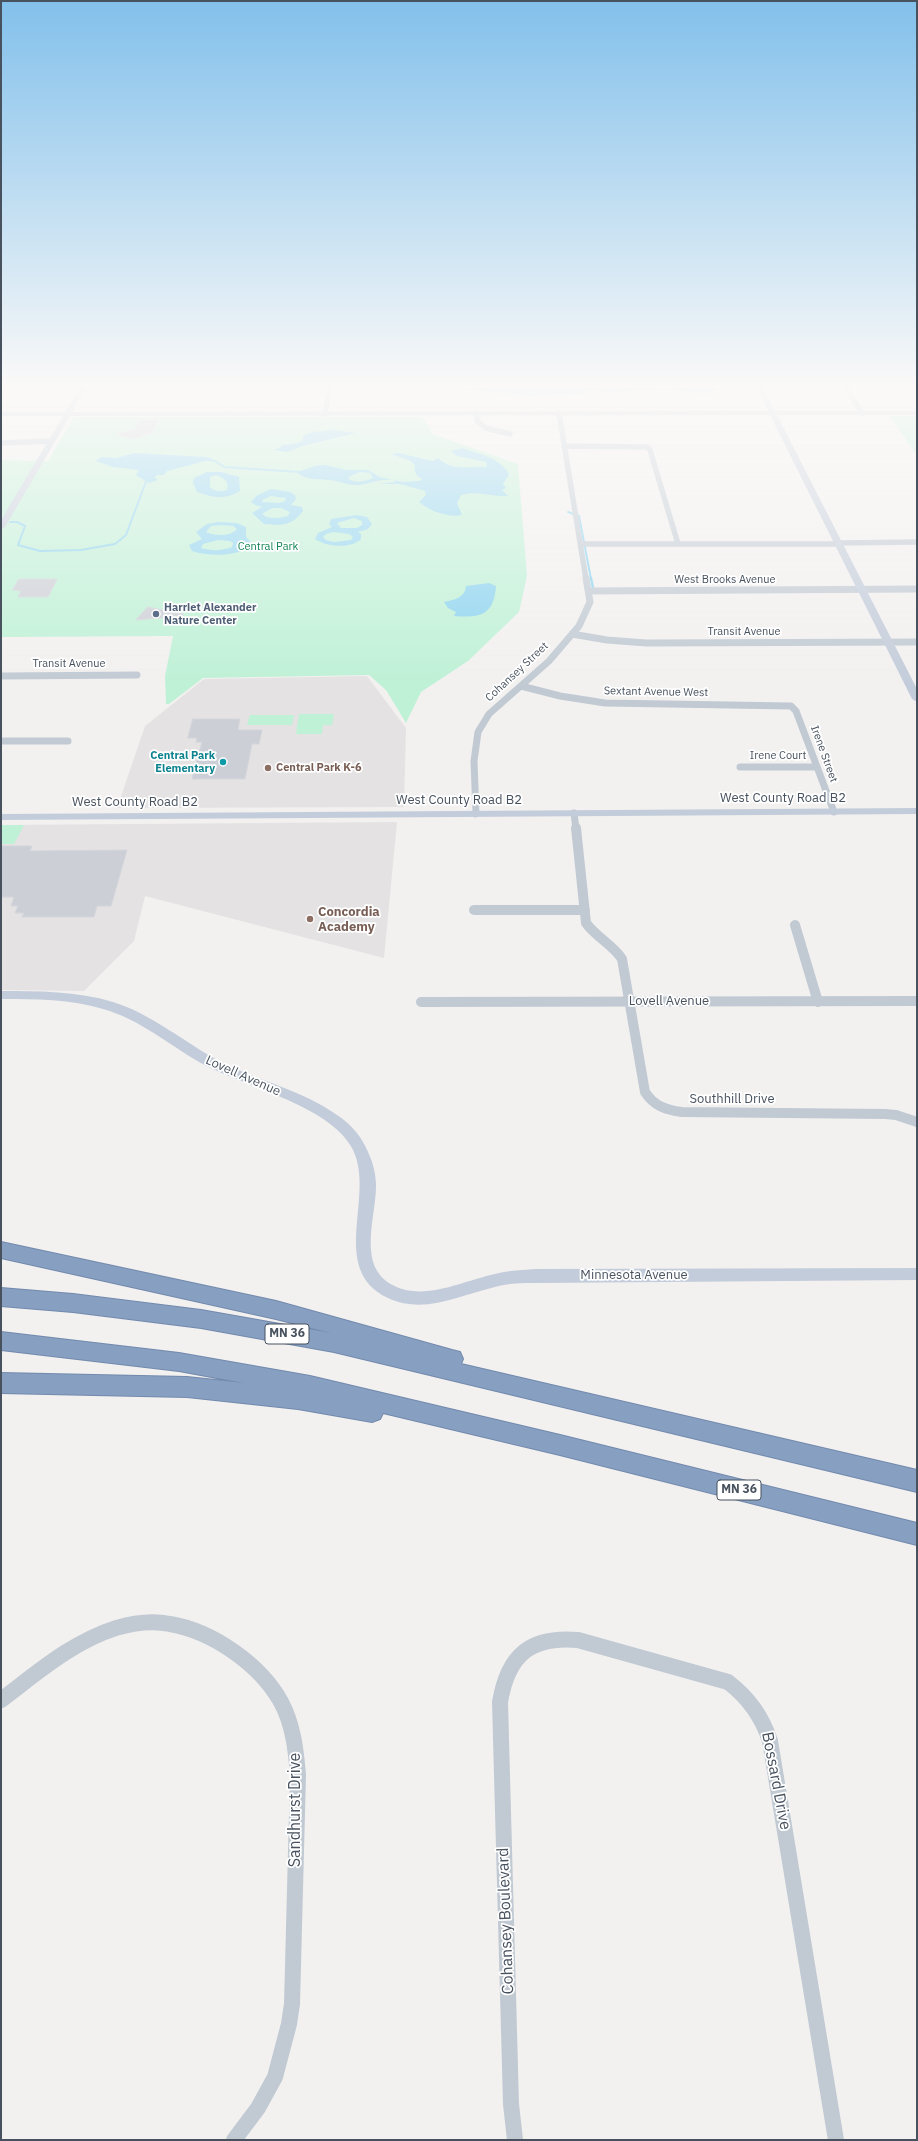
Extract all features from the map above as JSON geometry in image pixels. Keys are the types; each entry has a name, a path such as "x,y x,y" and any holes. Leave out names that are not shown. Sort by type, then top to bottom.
{"highway":[{"path":"1,1250 224,1298 341,1327 500,1374 569,1398"},
{"name":"MN 36","path":"1,1297 102,1306 257,1328 334,1343 917,1481"},
{"name":"MN 36","path":"1,1341 56,1346 171,1361 248,1374 352,1396 560,1445 917,1534"},
{"path":"1,1383 61,1383 105,1386 187,1387 298,1399 560,1445"},
{"path":"1,1395 105,1386"}],"street":[{"path":"1,527 24,488"},
{"name":"Cohansey Street","path":"476,814 474,752 478,732 490,713 552,658 589,610 589,591 571,488"},
{"path":"661,488 678,544"},
{"path":"810,488 917,699"},
{"path":"581,544 916,542"},
{"name":"West Brooks Avenue","path":"589,591 917,589"},
{"name":"Transit Avenue","path":"572,634 607,640 646,643 917,642"},
{"name":"Transit Avenue","path":"1,676 137,675"},
{"name":"Sextant Avenue West","path":"522,686 560,696 620,704 791,706"},
{"name":"Irene Street","path":"791,706 796,711 834,812"},
{"path":"1,741 68,741"},
{"name":"Irene Court","path":"740,767 817,767"},
{"name":"West County Road B2","path":"1,817 917,811"},
{"path":"574,813 585,910 589,929 619,954 622,959 631,1001"},
{"path":"474,910 585,910"},
{"path":"795,925 818,1002"},
{"name":"Lovell Avenue","path":"1,995 52,995 88,1001 111,1007 152,1026 218,1066 305,1103 335,1120 354,1139 361,1152 366,1172 368,1185 364,1255 367,1266"},
{"name":"Southhill Drive","path":"631,1001 645,1092 654,1103 662,1108 682,1112 885,1114 896,1115 917,1122"},
{"name":"Lovell Avenue","path":"421,1002 917,1001"},
{"name":"Minnesota Avenue","path":"367,1266 379,1284 406,1297 423,1299 439,1297 496,1280 537,1276 917,1274"},
{"name":"Sandhurst Drive","path":"1,1700 94,1636 115,1628 137,1623 158,1623 176,1625 194,1631 234,1653 252,1666 268,1682 281,1701 290,1723 296,1750 298,1775 292,2004 289,2036 279,2068 266,2096 234,2140"},
{"name":"Bossard Drive","path":"500,1702 501,1685 516,1656 530,1646 541,1641 564,1637 714,1677 728,1682 742,1692 755,1705 764,1721 770,1741 836,2140"},
{"name":"Cohansey Boulevard","path":"500,1702 511,2104 515,2140"}],"shaded area":[{"name":"Central Park K-6","path":"367,676 406,728 404,807 117,808 145,726 204,679"},
{"name":"Concordia Academy","path":"397,822 384,958 145,896 134,941 84,991 1,990 1,825"}],"green space":[{"name":"Central Park","path":"1,488 520,488 527,576 519,612 468,661 421,692 406,723 386,690 369,675 203,678 169,704 166,704 165,676 173,636 1,637"},
{"path":"299,714 334,714 332,725 323,725 322,734 296,734"},
{"path":"250,715 294,715 292,725 247,725"},
{"path":"1,825 24,825 14,844 1,844"}],"water":[{"path":"195,488 211,488 214,490 222,491 227,490 228,488 240,488 240,491 224,497 208,496 197,492"},
{"path":"414,488 506,488 502,490 508,496 479,493 461,495 457,503 462,515 451,516 439,513 419,502 426,495 425,491"},
{"path":"271,489 290,492 295,495 296,499 291,505 302,507 303,511 295,520 286,524 264,524 252,513 262,507 251,502 256,496","holes":["271,496 286,498 285,501 279,503 263,502 262,500","272,508 281,508 290,512 288,516 278,518 271,518 262,514"]},
{"path":"357,515 367,517 372,524 368,529 358,532 361,534 361,539 357,542 345,546 338,546 325,544 315,539 318,533 332,527 329,524 331,519","holes":["354,518 362,521 362,525 357,528 341,528 337,523","333,532 349,534 353,537 351,540 334,542 326,540 323,537 326,534"]},
{"path":"218,522 237,523 246,527 246,537 250,541 252,547 238,552 222,555 192,551 189,545 202,539 196,532 207,524","holes":["211,526 233,526 237,529 226,535 206,532","218,540 230,541 233,543 232,547 216,550 201,548 203,544"]},
{"path":"489,583 496,586 495,596 492,604 484,613 463,617 454,616 456,612 448,608 444,602 461,596 464,593 466,586"}],"building":[{"path":"19,579 57,579 48,597 18,597 21,591 13,590"},
{"name":"Harriet Alexander Nature Center","path":"148,607 183,614 183,616 136,620"},
{"name":"Central Park Elementary","path":"193,719 240,719 238,730 262,730 259,744 252,744 245,779 192,779 202,742 196,742 197,738 188,738"},
{"path":"1,846 32,846 30,851 127,850 111,906 97,906 94,917 22,917 24,913 15,913 18,906 11,906 14,897 1,897"}],"waterway":[{"path":"10,522 17,522 25,526 18,545 40,551 81,550 115,544 126,535 144,488"},
{"path":"568,512 579,516 591,579"},
{"path":"591,578 593,588 596,590"}],"place":[{"name":"Harriet Alexander Nature Center","path":"156,614"},
{"name":"Central Park Elementary","path":"223,762"},
{"name":"Central Park K-6","path":"268,768"},
{"name":"Concordia Academy","path":"310,919"}]}
